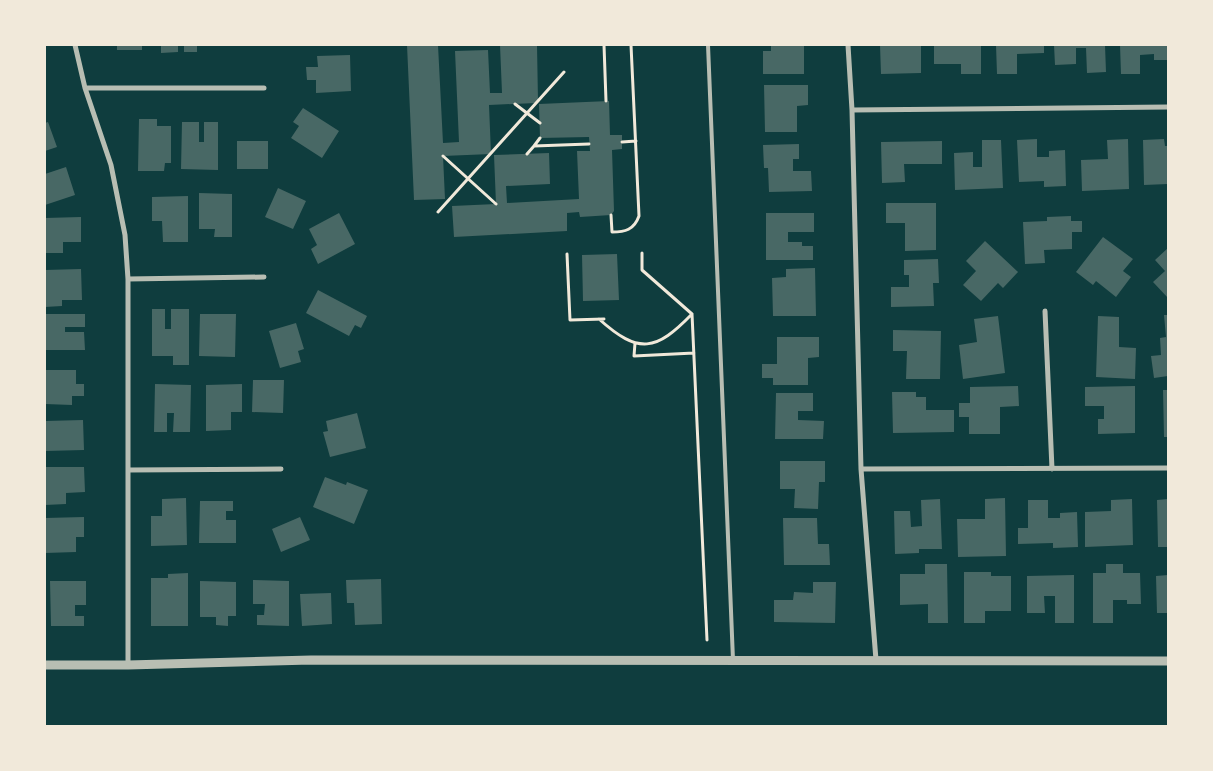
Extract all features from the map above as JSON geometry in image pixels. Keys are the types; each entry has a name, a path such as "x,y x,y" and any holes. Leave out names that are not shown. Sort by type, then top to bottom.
{"street":[{"path":"75,45 85,88 111,165 125,235 128,279 128,665"},
{"path":"848,45 852,110 861,470 876,660"},
{"path":"85,88 264,88"},
{"path":"852,110 1168,107"},
{"path":"128,279 264,277"},
{"path":"1045,311 1052,469"},
{"path":"861,470 1168,468"},
{"path":"128,470 281,469"},
{"path":"45,665 128,665 311,660 1168,661"}],"lane":[{"path":"708,45 733,660"}],"path":[{"path":"604,45 606,101"},
{"path":"611,215 612,232 626,232 637,223 639,216 631,45"},
{"path":"438,212 564,72"},
{"path":"515,104 540,123"},
{"path":"527,154 540,138"},
{"path":"622,142 636,141"},
{"path":"534,146 589,144"},
{"path":"443,156 496,204"},
{"path":"642,253 642,270 692,314 707,640"},
{"path":"567,254 570,320 602,319 619,337 635,343 661,341 670,336 692,314"},
{"path":"635,343 634,356 694,353"}],"building":[{"path":"117,45 142,45 142,50 117,50"},
{"path":"161,45 178,45 178,52 161,53"},
{"path":"184,45 197,45 197,52 184,52"},
{"path":"407,45 438,45 443,143 459,142 455,51 488,50 490,93 502,93 500,45 537,45 538,101 536,103 489,105 491,154 443,156 445,199 414,200"},
{"path":"771,45 804,45 804,74 763,74 763,51 771,51"},
{"path":"880,45 921,45 921,73 881,74"},
{"path":"934,45 981,45 981,74 961,74 961,64 934,64"},
{"path":"996,45 1044,45 1044,53 1017,54 1017,74 997,74"},
{"path":"1054,45 1105,45 1106,72 1087,73 1086,48 1076,48 1076,64 1055,65"},
{"path":"1120,45 1167,45 1167,60 1154,60 1154,54 1140,55 1140,74 1121,74"},
{"path":"350,55 351,91 316,93 316,80 307,80 306,67 318,67 317,56"},
{"path":"764,85 808,85 808,105 797,106 797,132 765,132"},
{"path":"609,101 610,135 622,135 622,149 612,150 614,211 611,215 580,217 579,212 567,213 567,231 454,237 452,206 496,204 494,155 549,153 550,184 506,186 507,203 579,199 577,151 590,151 589,137 540,138 539,104"},
{"path":"303,108 339,131 322,158 291,138 299,126 293,122"},
{"path":"139,119 157,119 157,126 171,126 171,163 165,163 164,171 138,171"},
{"path":"48,122 57,147 45,151 45,123"},
{"path":"182,122 199,122 199,142 204,142 204,122 218,122 218,170 181,169"},
{"path":"1037,139 1037,157 1049,157 1049,151 1065,150 1066,186 1044,187 1044,181 1019,182 1017,140"},
{"path":"1128,139 1129,189 1082,191 1081,160 1108,159 1107,140"},
{"path":"1164,139 1165,146 1168,146 1168,184 1144,185 1143,140"},
{"path":"982,140 1001,140 1003,188 955,190 954,153 973,152 973,167 982,167"},
{"path":"237,141 268,141 268,169 237,169"},
{"path":"942,141 942,164 904,164 905,182 882,183 881,142"},
{"path":"799,144 799,159 793,159 793,171 811,171 812,191 769,192 768,168 764,168 763,145"},
{"path":"66,167 75,195 45,205 45,174"},
{"path":"278,188 306,201 293,229 265,217"},
{"path":"199,193 232,194 232,237 214,237 215,229 199,229"},
{"path":"188,196 188,242 163,242 162,221 152,221 152,197"},
{"path":"886,203 936,203 936,250 905,251 905,223 886,223"},
{"path":"339,213 355,244 318,264 311,249 317,245 309,229"},
{"path":"766,213 814,213 814,232 788,232 788,242 802,242 802,246 813,246 813,260 766,260"},
{"path":"1071,216 1071,221 1082,221 1082,232 1072,232 1072,249 1044,250 1045,263 1025,264 1023,222 1047,221 1047,217"},
{"path":"81,217 81,242 63,242 63,253 45,253 45,218"},
{"path":"1103,237 1133,259 1123,271 1131,277 1116,297 1096,281 1093,285 1076,272"},
{"path":"985,241 1018,272 1003,288 998,283 981,301 963,285 976,271 966,261"},
{"path":"1168,248 1168,298 1153,282 1165,271 1155,260"},
{"path":"617,254 619,300 583,301 582,255"},
{"path":"938,259 939,283 933,283 934,306 891,307 891,287 909,287 909,275 904,275 904,260"},
{"path":"815,268 816,316 773,316 772,278 786,277 786,269"},
{"path":"81,269 82,300 62,300 62,306 45,307 45,270"},
{"path":"318,290 367,316 361,328 355,325 349,336 306,313"},
{"path":"152,309 165,309 165,329 171,329 171,309 189,309 189,365 173,365 173,356 152,356"},
{"path":"45,314 85,314 85,327 65,327 65,332 84,332 85,350 45,350"},
{"path":"200,314 236,314 235,357 199,356"},
{"path":"1164,315 1168,315 1168,376 1154,378 1151,356 1161,355 1160,338 1166,337"},
{"path":"998,316 1005,373 963,379 959,345 977,342 974,319"},
{"path":"1098,316 1119,317 1119,347 1136,348 1135,379 1096,377"},
{"path":"296,323 304,349 298,351 301,362 280,368 269,331"},
{"path":"893,330 941,331 940,379 906,379 907,351 893,351"},
{"path":"777,337 819,337 819,357 808,358 808,385 773,385 773,378 762,378 762,364 777,364"},
{"path":"45,370 76,370 76,384 84,384 84,396 72,396 72,405 45,404"},
{"path":"253,380 284,380 283,413 252,412"},
{"path":"155,384 191,385 190,432 173,432 174,413 167,413 167,432 154,432"},
{"path":"242,384 242,412 231,412 231,430 206,431 206,385"},
{"path":"1018,386 1019,406 1000,407 1000,434 969,434 969,417 959,417 959,403 970,403 970,387"},
{"path":"1135,386 1135,433 1098,434 1098,419 1104,419 1104,406 1085,406 1085,387"},
{"path":"1163,390 1168,390 1168,437 1164,437"},
{"path":"892,392 916,392 916,397 926,397 926,410 954,410 954,432 893,433"},
{"path":"776,393 813,393 813,411 798,411 798,420 824,421 823,439 775,439"},
{"path":"357,413 366,448 330,457 323,432 328,431 326,421"},
{"path":"83,420 84,450 45,451 45,421"},
{"path":"780,461 825,461 825,482 819,482 818,509 794,508 795,489 780,489"},
{"path":"45,467 84,467 85,492 66,493 66,504 45,505"},
{"path":"325,477 346,485 347,482 368,490 354,524 313,507"},
{"path":"186,498 187,545 151,546 151,516 162,516 162,499"},
{"path":"1005,498 1006,556 958,557 957,519 985,519 985,499"},
{"path":"940,499 942,549 919,549 919,553 895,554 894,511 910,511 911,527 922,526 921,500"},
{"path":"1132,499 1133,545 1085,547 1085,512 1111,511 1111,500"},
{"path":"1168,499 1168,547 1158,547 1157,500"},
{"path":"1028,500 1048,500 1048,518 1060,518 1060,513 1077,512 1078,547 1053,548 1053,543 1018,544 1018,528 1028,528"},
{"path":"200,501 233,501 233,511 226,511 226,520 236,520 236,543 199,543"},
{"path":"84,517 84,537 76,537 76,552 45,553 45,518"},
{"path":"300,517 310,540 281,552 272,529"},
{"path":"783,518 817,518 818,544 829,544 830,565 784,565"},
{"path":"925,564 947,564 948,623 928,623 928,604 900,605 900,574 925,574"},
{"path":"1106,564 1123,564 1123,573 1140,573 1141,604 1127,604 1127,600 1113,600 1113,623 1093,623 1093,573 1106,573"},
{"path":"964,572 991,572 991,576 1011,576 1011,611 985,611 985,623 964,623"},
{"path":"188,573 188,626 151,626 151,578 168,578 168,574"},
{"path":"1074,575 1074,623 1055,623 1055,596 1044,596 1045,613 1027,613 1027,576"},
{"path":"1168,575 1168,613 1157,613 1156,576"},
{"path":"381,579 382,624 355,625 354,603 347,603 346,580"},
{"path":"253,580 289,581 289,626 257,625 257,615 264,615 265,604 253,604"},
{"path":"50,581 86,581 86,605 75,605 75,616 84,616 84,626 51,626"},
{"path":"200,581 236,582 236,616 228,616 228,626 216,625 216,617 200,617"},
{"path":"813,582 836,582 835,623 774,622 774,600 793,600 794,592 813,593"},
{"path":"331,593 332,624 302,626 300,594"}]}
